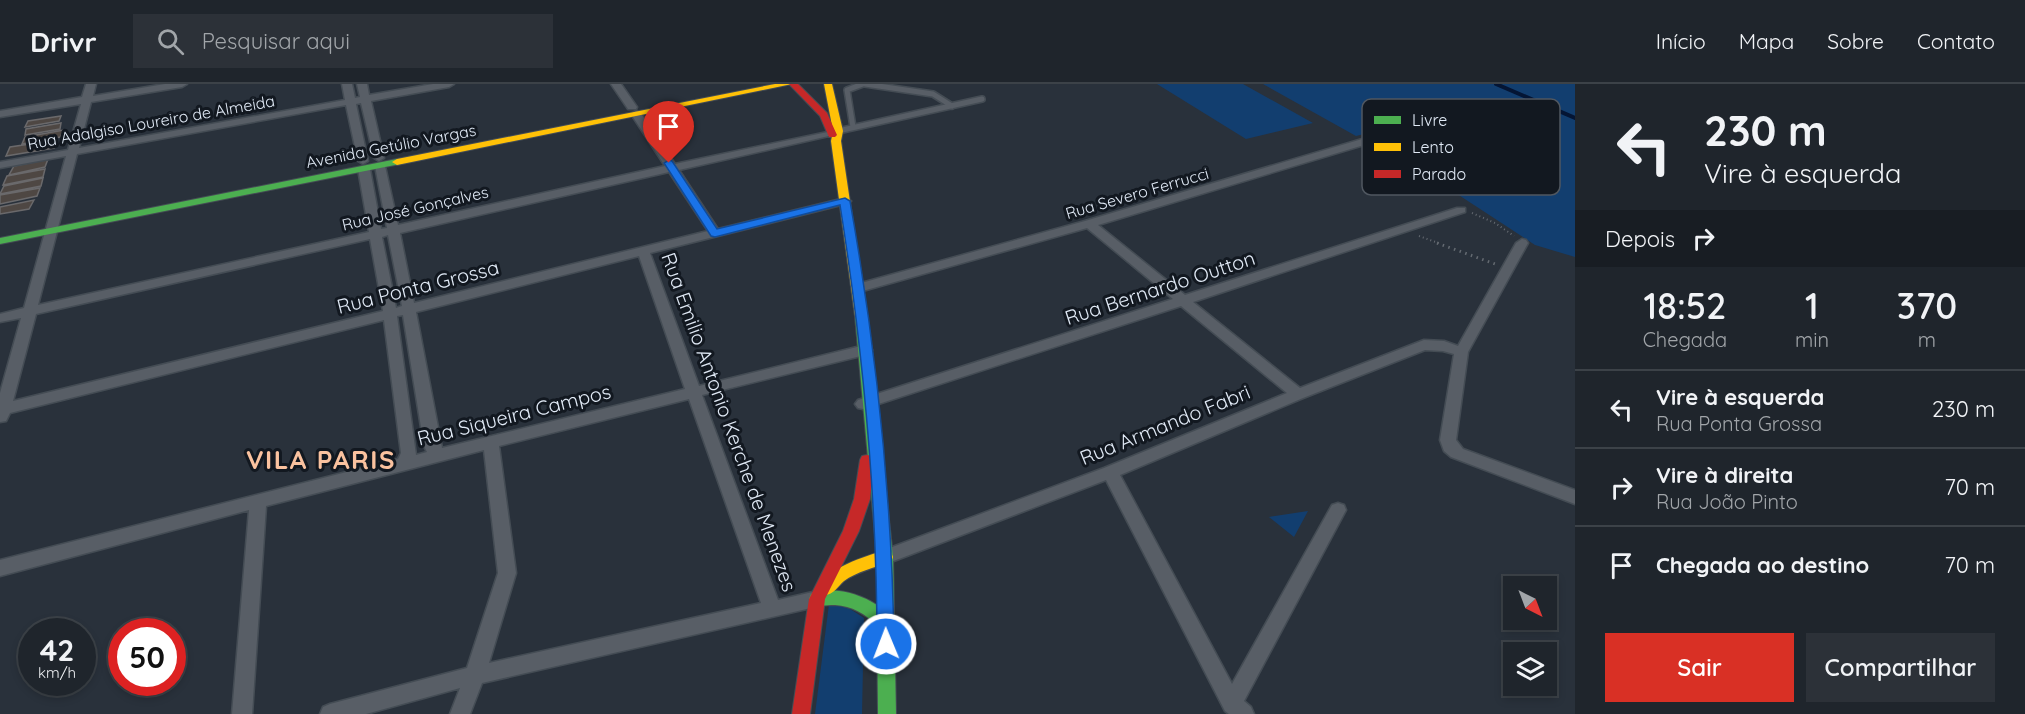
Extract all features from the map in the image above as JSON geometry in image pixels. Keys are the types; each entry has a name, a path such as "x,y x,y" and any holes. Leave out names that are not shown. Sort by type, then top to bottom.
{"main road":[{"name":"Avenida Getúlio Vargas","path":"0,241 53,227 634,110 748,84"},
{"name":"Avenida Getúlio Vargas","path":"634,110 788,84"},
{"path":"793,84 824,115 835,135"},
{"path":"801,714 817,599 851,531 862,499 867,464 865,350 843,173 835,135 830,91 807,84"},
{"name":"Avenida Getúlio Vargas","path":"0,233 53,227"},
{"path":"867,404 885,557 887,714"},
{"path":"817,599 840,575 885,557"},
{"path":"817,599 844,596 860,600 885,621"}],"street":[{"path":"1,413 92,84"},
{"path":"0,114 182,84"},
{"path":"347,84 377,234 390,314 409,453 404,465"},
{"path":"363,84 409,309 432,446 438,455"},
{"name":"Rua Adalgiso Loureiro de Almeida","path":"0,165 449,84"},
{"path":"616,84 715,233"},
{"name":"Rua José Gonçalves","path":"0,318 672,168 835,135"},
{"name":"Rua Severo Ferrucci","path":"859,288 1089,225 1362,142"},
{"name":"Rua Ponta Grossa","path":"1,413 845,201"},
{"name":"Rua Bernardo Outton","path":"867,404 1461,210"},
{"path":"1089,225 1298,393"},
{"path":"1522,243 1461,352 1448,440 1450,447 1457,453 1575,497"},
{"name":"Rua Emilio Antonio Kerche de Menezes","path":"643,251 772,609"},
{"name":"Rua Armando Fabri","path":"885,557 1110,472 1298,393 1424,345 1444,346 1461,352"},
{"name":"Rua Siqueira Campos","path":"0,568 258,504 438,455 865,350"},
{"path":"460,714 475,675 507,573 491,442"},
{"path":"1110,472 1238,709"},
{"path":"242,714 258,504"},
{"path":"1238,709 1338,510"},
{"path":"330,714 475,675 817,599"}],"lane":[{"path":"853,127 847,90 864,84 933,94 952,106"},
{"path":"835,135 853,127 982,99"}],"path":[{"path":"1461,210 1495,223 1522,243"},
{"path":"1402,229 1508,269"}],"shaded area":[{"path":"1157,84 1243,84 1313,123 1246,139"},
{"path":"1263,84 1575,84 1575,257 1535,245 1459,195 1560,195 1560,99 1362,99 1362,135 1356,136"},
{"path":"1308,511 1294,537 1269,517"},
{"path":"829,604 844,605 864,618 862,714 815,714"}],"building":[{"path":"61,116 59,121 25,127 28,121"},
{"path":"61,123 60,129 25,135 26,129"},
{"path":"64,130 60,137 22,144 25,137"},
{"path":"57,140 54,148 6,156 10,147"},
{"path":"48,159 45,167 9,175 14,166"},
{"path":"45,169 43,177 3,185 7,176"},
{"path":"43,178 41,186 0,194 4,186"},
{"path":"40,188 37,196 0,204 0,195"},
{"path":"34,200 29,209 0,214 0,207"}],"waterway":[{"path":"1496,84 1531,99"},
{"path":"1560,112 1575,118"}],"traffic: fast":[{"path":"0,241 397,162"},
{"path":"861,316 885,557 887,714"},
{"path":"817,599 836,598 854,601 885,621"}],"traffic: slow":[{"path":"397,162 788,84"},
{"path":"828,84 838,131 836,141 861,316"},
{"path":"826,589 840,575 885,557"}],"traffic: jam":[{"path":"793,84 824,115 832,135"},
{"path":"801,714 817,599 851,531 862,499 867,460"}],"district":[{"name":"VILA PARIS","path":"321,460"}],"route":[{"path":"669,163 715,233 845,201 859,288 867,385 871,403 885,557 886,644"}]}
